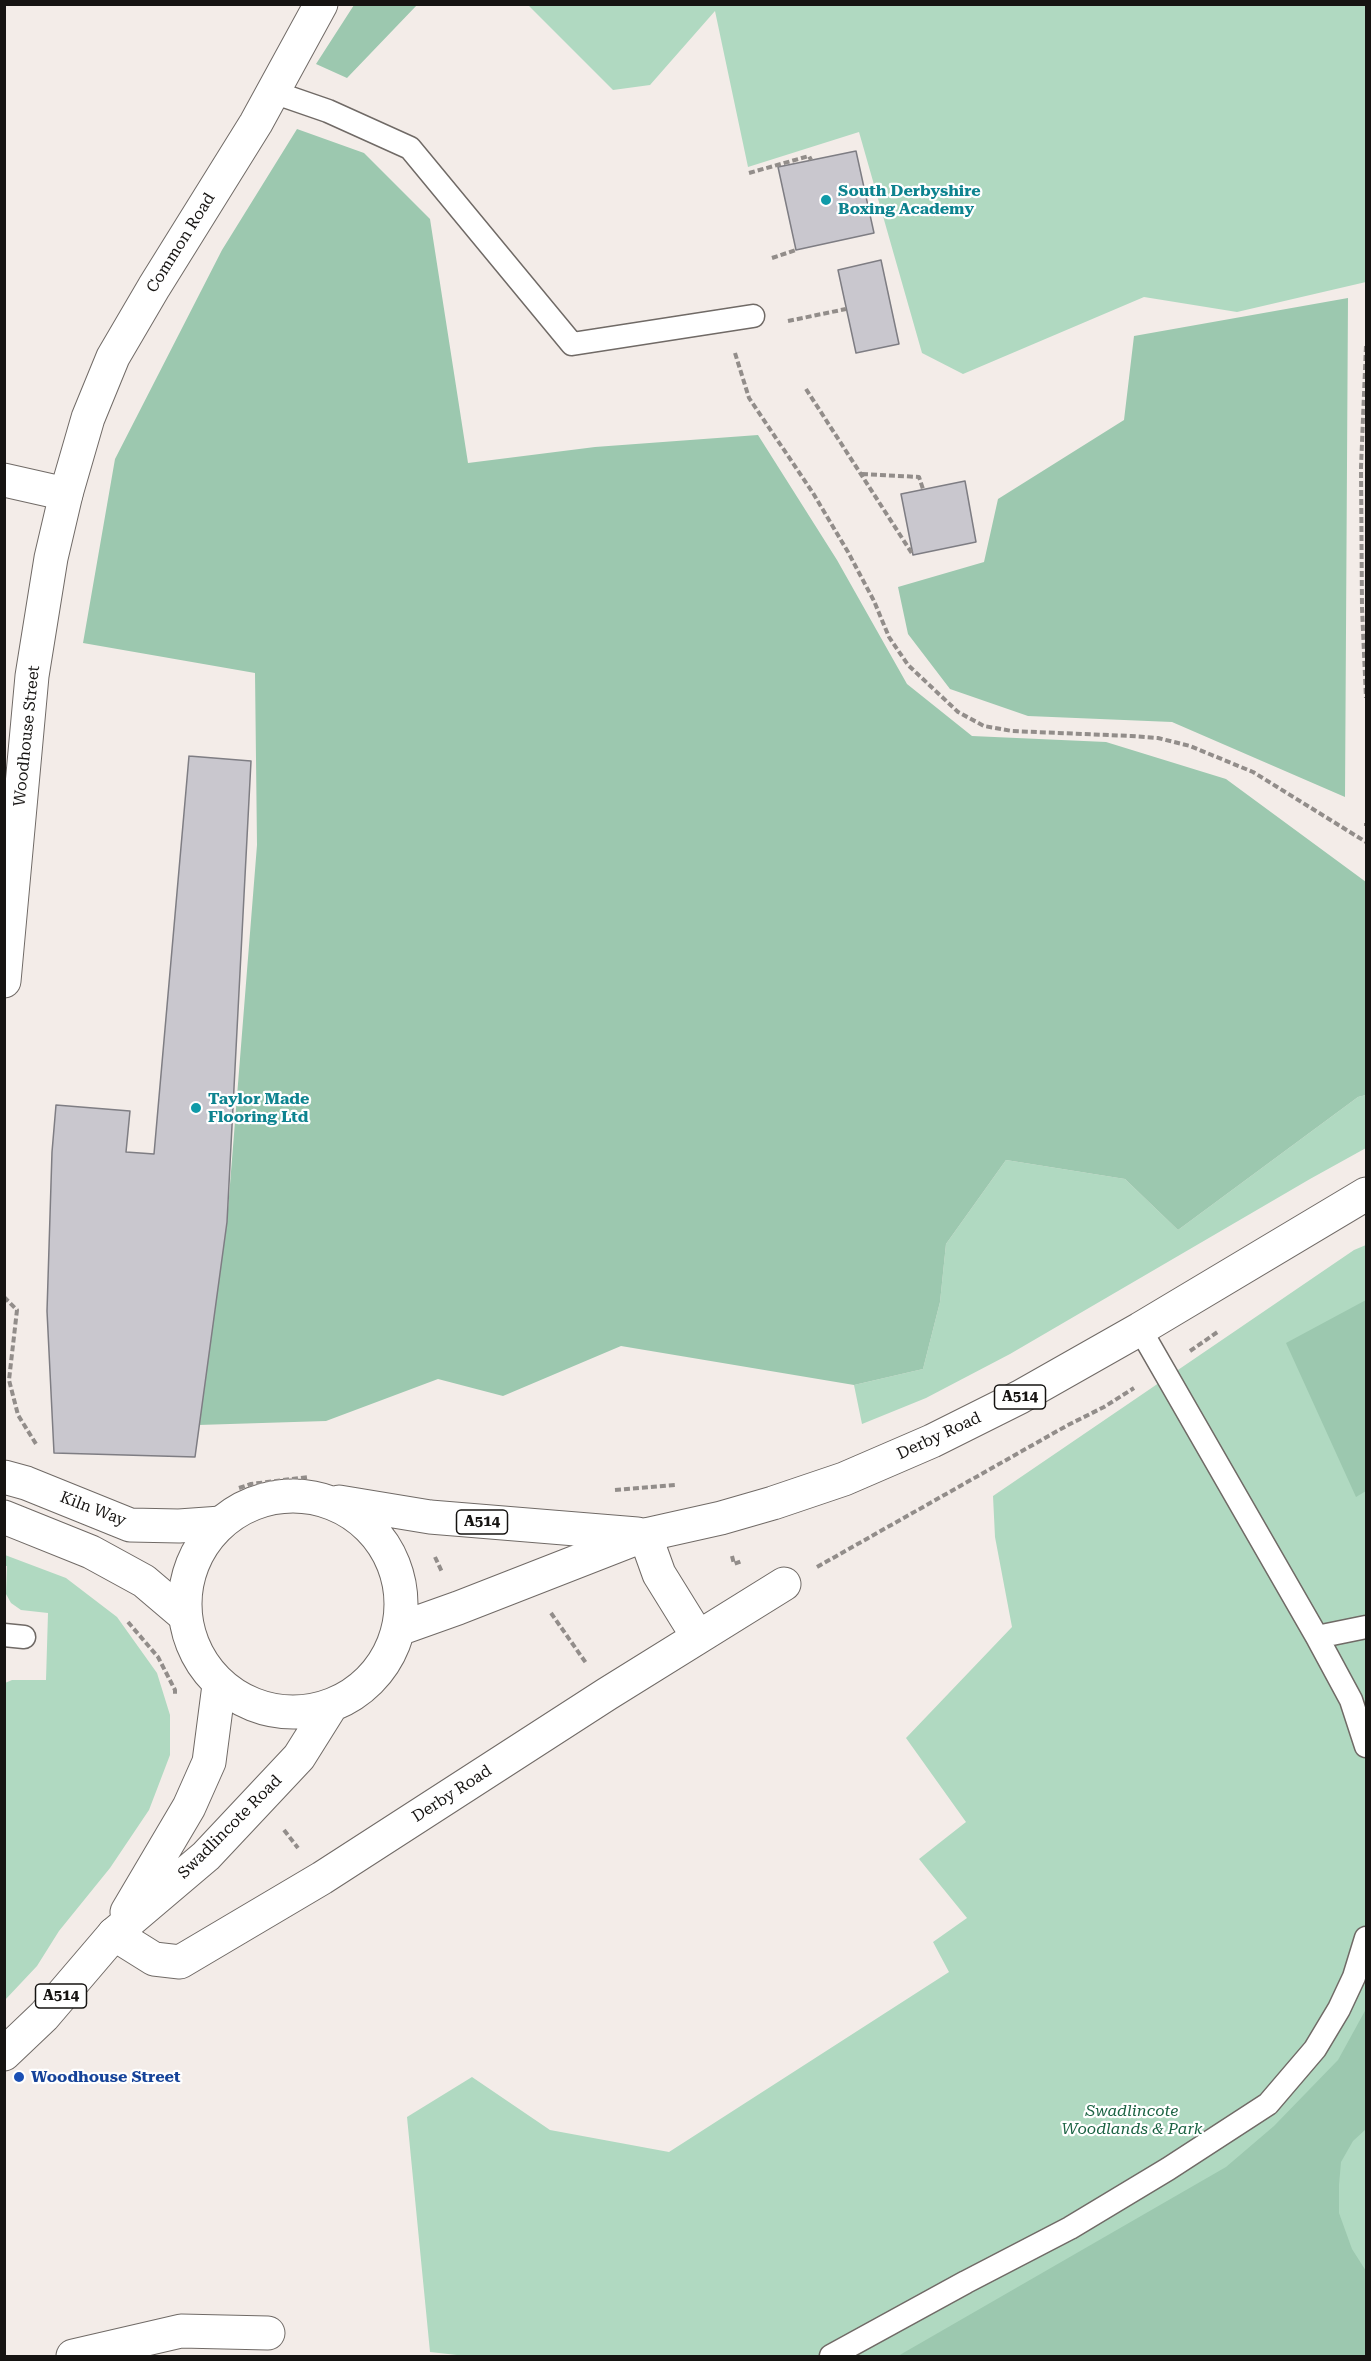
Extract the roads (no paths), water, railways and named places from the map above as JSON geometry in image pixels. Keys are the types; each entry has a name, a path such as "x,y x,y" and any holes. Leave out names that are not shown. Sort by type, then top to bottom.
{"main road":[{"name":"Common Road","path":"66,494 88,418 113,357 154,286 256,123 321,4"},
{"path":"4,480 66,494"},
{"name":"Woodhouse Street","path":"4,981 32,676 51,558 66,494"},
{"name":"Derby Road","path":"399,1629 645,1535 721,1518 773,1503 844,1479 932,1441 1020,1397 1140,1329 1366,1194"},
{"name":"Kiln Way","path":"12,1474 130,1525 179,1526 221,1523"},
{"path":"221,1523 199,1549 186,1580 184,1615 195,1653 219,1685 253,1706 292,1714 331,1706 362,1688 386,1662 399,1629 400,1587 386,1548 358,1517 316,1488"},
{"name":"Derby Road","path":"221,1523 251,1504 316,1488 430,1517 645,1535"},
{"path":"4,1517 100,1557 144,1581 184,1615"},
{"path":"645,1535 659,1574 698,1637"},
{"name":"Derby Road","path":"114,1934 154,1959 180,1962 322,1878 698,1637 797,1577"},
{"name":"Swadlincote Road","path":"114,1934 189,1807 209,1762 219,1685"},
{"name":"Swadlincote Road","path":"4,2054 44,2016 114,1934 206,1856 299,1757 331,1706"},
{"path":"74,2356 182,2331 268,2333"}],"lane":[{"path":"273,92 328,111 410,148 572,344 753,316"},
{"path":"1140,1329 1317,1637 1351,1700 1366,1746"},
{"path":"1317,1637 1366,1627"},
{"path":"831,2356 1070,2228 1168,2169 1268,2104 1315,2049 1339,2009 1354,1977 1366,1938"}],"place":[{"name":"South Derbyshire Boxing Academy","path":"826,200"},
{"name":"Taylor Made Flooring Ltd","path":"196,1108"},
{"name":"Woodhouse Street","path":"19,2077"}],"park label":[{"name":"Swadlincote Woodlands & Park","path":"1132,2120"}]}
